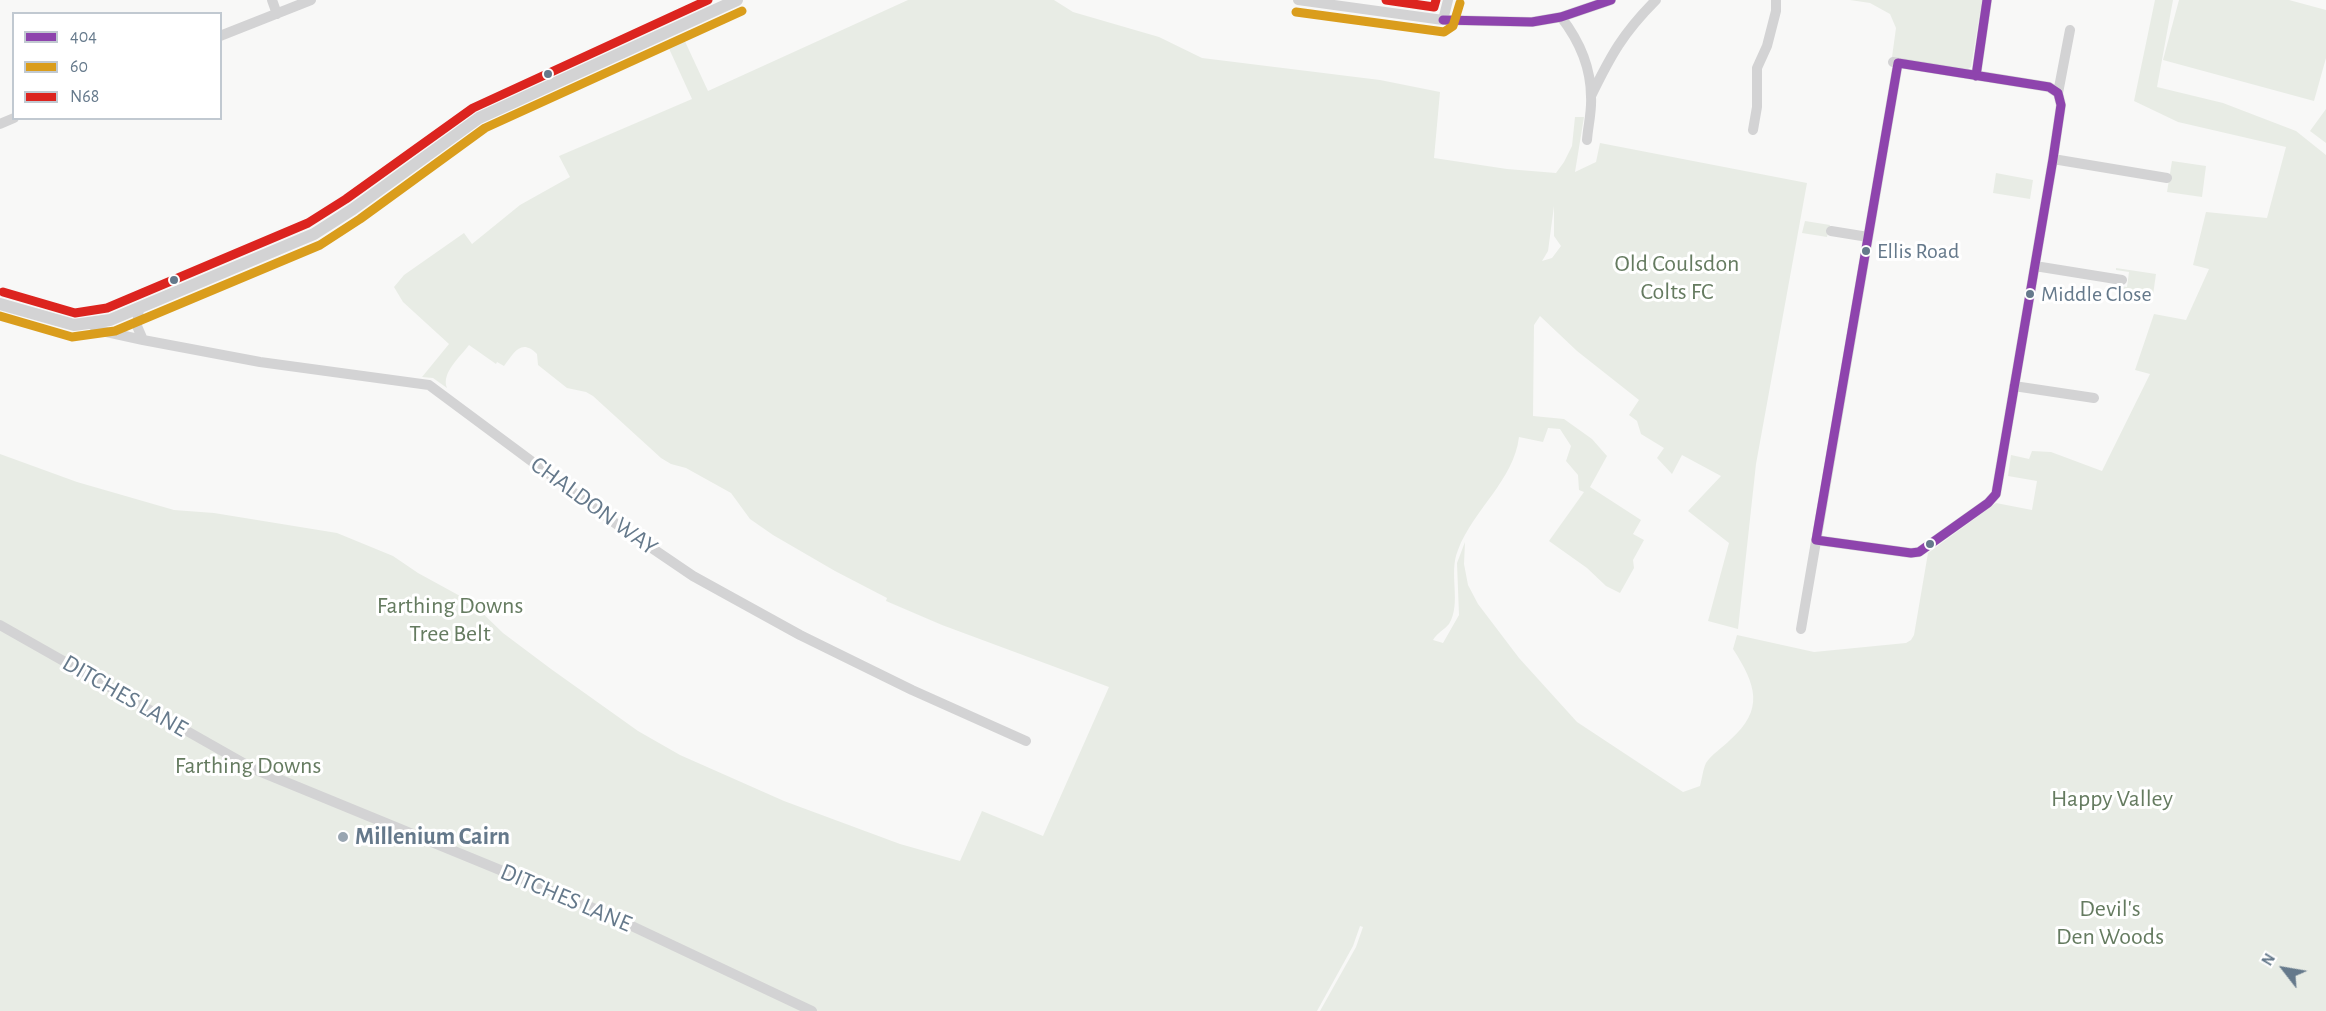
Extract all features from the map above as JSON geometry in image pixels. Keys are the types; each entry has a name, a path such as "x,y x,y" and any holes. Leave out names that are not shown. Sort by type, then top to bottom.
{"street":[{"path":"272,0 278,14"},
{"path":"222,35 311,0"},
{"path":"91,324 110,320 314,234 353,209 479,118 737,0"},
{"path":"1298,0 1443,20 1532,22 1561,17 1611,0"},
{"path":"1443,20 1448,0"},
{"path":"1591,96 1623,36 1656,0"},
{"path":"1753,130 1757,107 1757,68 1767,46 1776,11 1776,0"},
{"path":"1976,76 1987,0"},
{"path":"1561,17 1573,32 1582,50 1591,96 1587,140"},
{"path":"1816,540 1911,553 1919,552 1988,503 1996,494 2053,159 2061,105 2058,93 2070,30"},
{"path":"1801,629 1868,237 1895,63 2049,87 2058,93"},
{"path":"2053,159 2167,178"},
{"path":"1831,231 1868,237"},
{"path":"2035,266 2122,280"},
{"name":"CHALDON WAY","path":"0,304 74,325 91,324 102,331 143,340 260,362 429,386 612,521 693,576 819,644 912,690 1026,741"},
{"path":"139,308 138,326 143,340"},
{"path":"2014,386 2094,398"},
{"name":"DITCHES LANE","path":"0,625 254,769 600,911 812,1011"}],"green space":[{"path":"908,0 1054,0 1073,12 1159,37 1202,58 1380,80 1440,92 1434,158 1507,169 1556,173 1572,146 1575,117 1584,117 1575,172 1596,162 1600,143 1807,183 1756,464 1738,629 1708,621 1729,543 1688,511 1721,476 1682,455 1672,474 1657,458 1664,448 1641,434 1637,421 1629,415 1639,400 1577,351 1540,316 1534,325 1533,416 1564,419 1592,439 1607,456 1590,487 1641,520 1633,534 1644,540 1633,560 1634,568 1620,593 1606,586 1587,568 1549,541 1584,492 1579,490 1578,475 1566,461 1571,446 1560,429 1548,428 1543,442 1519,437 1516,453 1509,467 1465,535 1458,550 1454,568 1453,616 1449,624 1433,640 1443,643 1459,615 1457,563 1465,542 1464,564 1468,585 1478,604 1519,658 1577,722 1683,792 1700,786 1706,763 1741,729 1752,707 1751,685 1733,649 1737,635 1814,652 1906,643 1911,640 1914,635 1928,553 1996,503 2032,510 2037,481 2008,476 2011,455 2029,459 2032,451 2051,452 2102,471 2150,374 2135,370 2154,314 2186,320 2209,269 2193,265 2206,212 2267,218 2286,147 2178,122 2134,101 2155,0 2173,0 2157,87 2223,103 2296,131 2326,155 2326,1011 1320,1011 1356,947 1363,927 1360,926 1353,946 1317,1011 0,1011 0,454 77,482 174,510 214,513 337,533 393,556 418,573 471,602 503,633 551,669 638,731 680,755 784,801 900,844 960,861 982,811 1043,836 1109,687 942,625 886,601 887,598 773,535 750,519 731,493 686,468 671,464 661,458 593,396 567,388 538,365 537,354 531,349 522,347 518,349 504,366 497,362 496,364 469,345 449,371 447,388 433,378 422,377 449,344 403,302 394,287 404,275 464,233 472,244 520,205 570,177 559,156 692,99 666,42 682,35 708,91","holes":["1554,206 1554,236 1561,246 1552,258 1542,261 1548,251"]},
{"path":"1850,0 1982,0 1971,67 1968,69 1892,57 1896,28 1890,14 1870,3"},
{"path":"2179,0 2289,0 2326,10 2326,58 2314,101 2163,60"},
{"path":"2326,109 2326,143 2310,131"},
{"path":"2172,161 2206,166 2202,197 2167,192"},
{"path":"1996,173 2033,180 2030,199 1993,193"},
{"path":"1805,221 1830,225 1827,237 1802,233"},
{"path":"2116,268 2156,274 2153,295 2113,288 2113,285 2127,287 2129,272 2116,270"}],"transit line":[{"name":"N68","path":"3,292 75,313 107,308 308,223 346,199 473,108 708,0"},
{"name":"N68","path":"1386,0 1434,7 1436,0"},
{"name":"404","path":"1443,20 1532,22 1561,17 1611,0"},
{"name":"404","path":"1976,76 1987,0"},
{"name":"60","path":"1296,12 1444,32 1453,26 1460,3"},
{"name":"60","path":"0,316 72,337 115,331 320,245 360,219 485,128 742,11"},
{"name":"404","path":"1898,63 2049,87 2058,93"},
{"name":"404","path":"1816,540 1898,63"},
{"name":"404","path":"1816,540 1911,553 1919,552 1988,503 1996,494 2053,159 2061,105 2058,93"}],"place":[{"name":"Ellis Road","path":"1866,251"},
{"name":"Middle Close","path":"2030,294"},
{"name":"Millenium Cairn","path":"343,837"}],"park label":[{"name":"Old Coulsdon Colts FC","path":"1677,278"},
{"name":"Farthing Downs Tree Belt","path":"450,620"},
{"name":"Farthing Downs","path":"248,766"},
{"name":"Happy Valley","path":"2112,799"},
{"name":"Devil's Den Woods","path":"2110,923"}]}
